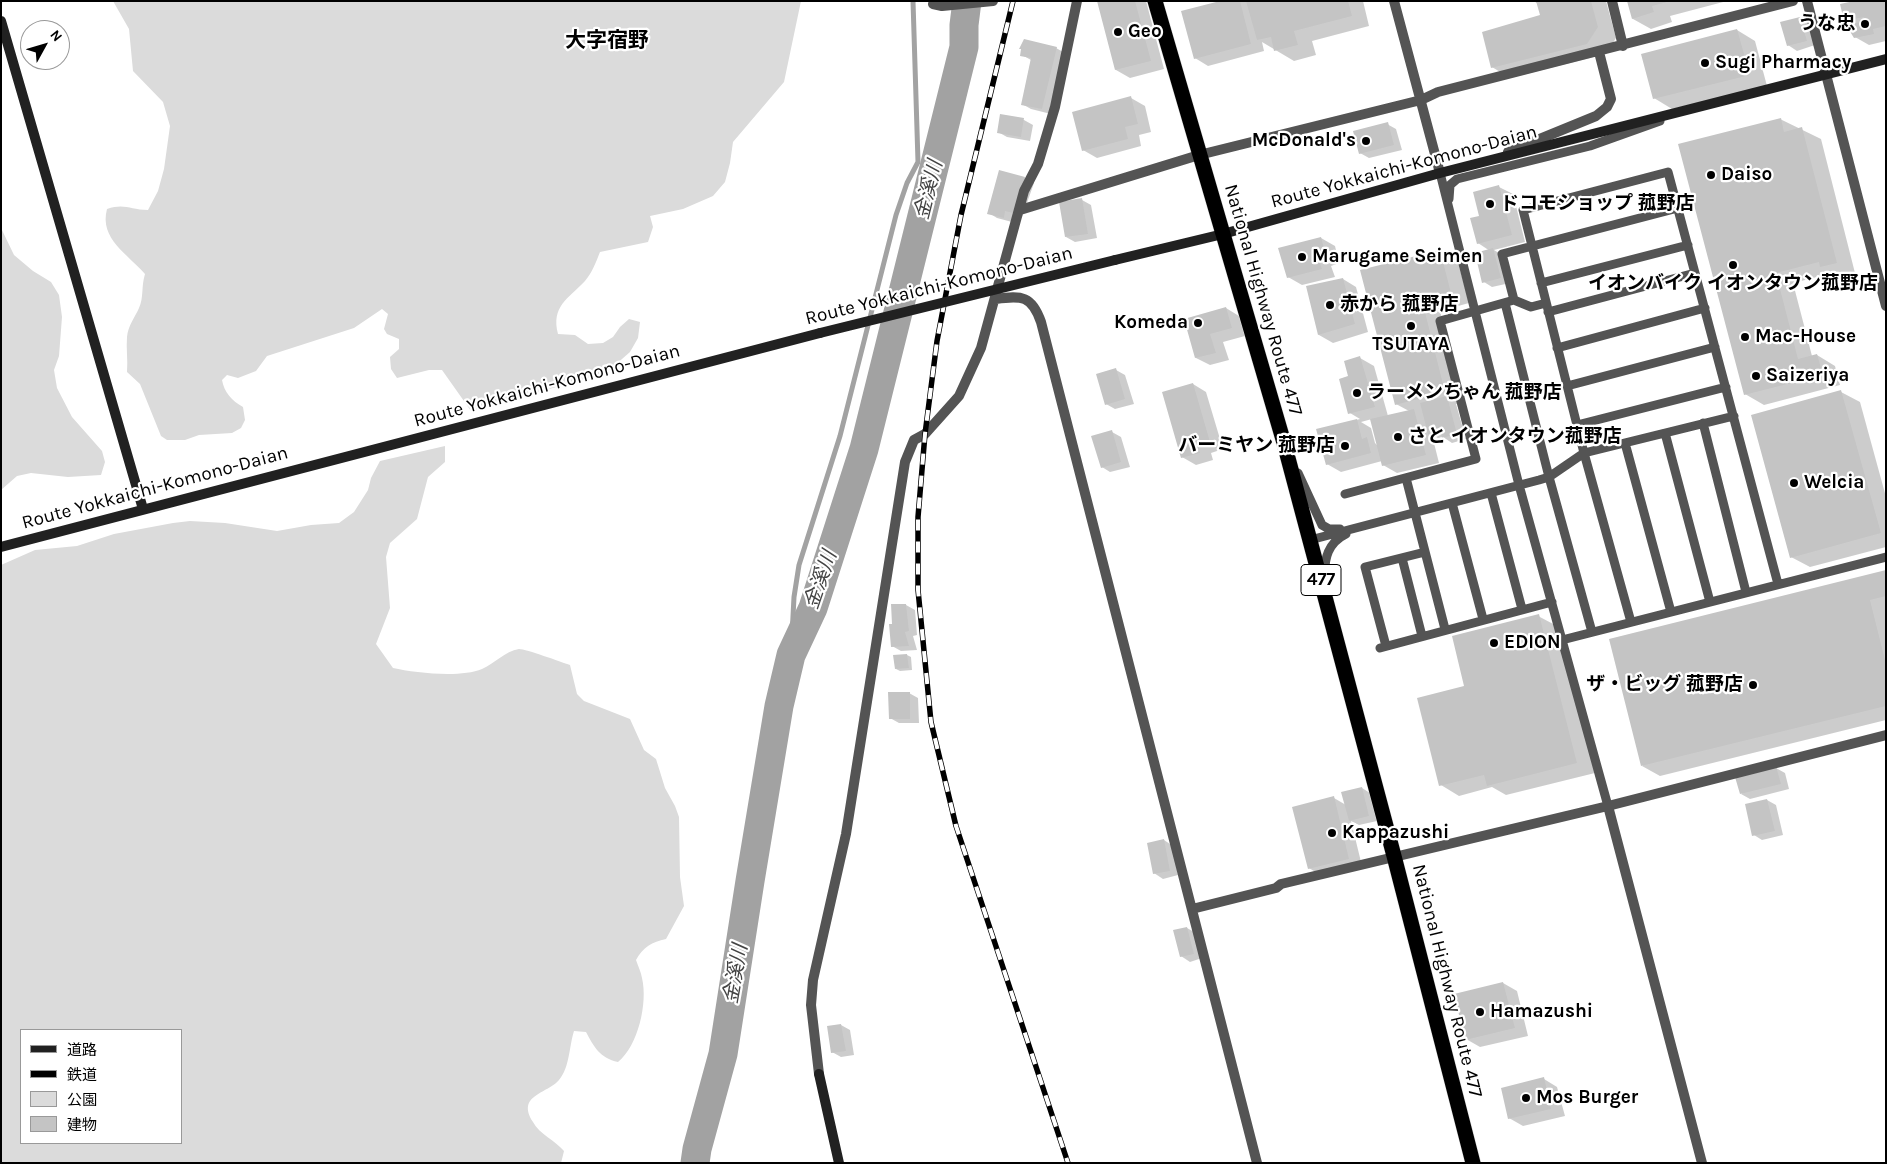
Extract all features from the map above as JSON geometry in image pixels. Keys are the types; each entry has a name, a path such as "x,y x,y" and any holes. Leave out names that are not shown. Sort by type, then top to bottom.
{"highway":[{"name":"National Highway Route 477","path":"1154,1 1284,443 1394,856 1473,1163"}],"main road":[{"path":"1,21 143,509"},
{"name":"Route Yokkaichi-Komono-Daian","path":"1,547 820,333 1223,234 1484,162 1886,59"},
{"path":"819,1074 839,1163"}],"street":[{"path":"938,4 993,1"},
{"path":"819,1074 811,1005 813,980 846,834 905,462 914,440 925,434 959,396 982,348 1024,191 1038,164 1055,107 1077,1"},
{"path":"1394,1 1422,100 1440,174"},
{"path":"1612,1 1623,46"},
{"path":"1020,210 1199,155 1422,100 1438,92 1793,1"},
{"path":"1807,1 1886,306"},
{"path":"1484,162 1596,116 1607,107 1611,99 1599,52"},
{"path":"996,299 1013,296 1028,301 1035,305 1041,322 1257,1163"},
{"path":"1192,909 1394,856 1608,806 1886,735"},
{"path":"1608,806 1702,1163"}],"lane":[{"path":"1449,206 1450,185 1457,179 1590,146 1695,108"},
{"path":"1631,622 1584,453 1522,210 1668,172 1778,584"},
{"path":"1440,174 1520,485 1608,806"},
{"path":"1514,300 1502,254 1678,208"},
{"path":"1541,283 1688,245"},
{"path":"1345,494 1476,460 1440,321 1514,300 1531,306 1547,308 1695,273"},
{"path":"1505,303 1549,477 1592,632"},
{"path":"1557,348 1705,308"},
{"path":"1567,386 1715,347"},
{"path":"1577,425 1726,387"},
{"path":"1310,540 1549,477 1584,453 1734,416"},
{"path":"1703,423 1746,592"},
{"path":"1665,433 1710,602"},
{"path":"1284,443 1322,525 1329,529 1360,528"},
{"path":"1625,443 1671,612"},
{"path":"1406,478 1445,629"},
{"path":"1491,493 1522,609"},
{"path":"1452,503 1483,620"},
{"path":"1328,609 1325,569 1328,550 1334,541 1360,528"},
{"path":"1425,552 1365,567 1383,647 1552,602"},
{"path":"1562,640 1886,557"},
{"path":"1402,558 1422,636"}],"green space":[{"path":"113,1 801,1 784,82 733,142 725,182 713,196 683,209 650,216 653,227 648,242 600,252 594,267 585,281 562,304 557,316 558,334 575,335 588,344 603,343 613,337 629,319 640,322 638,338 630,352 606,373 471,411 442,370 429,370 397,378 391,369 390,357 399,349 399,339 387,334 384,329 388,314 382,309 354,328 267,356 256,371 238,378 227,375 222,380 227,392 235,402 243,407 245,420 241,428 232,433 199,435 185,440 167,440 161,436 140,384 127,372 128,333 141,304 145,274 111,237 107,229 106,220 107,209 113,207 148,210 158,191 164,169 170,126 163,102 133,71 129,29"},
{"path":"1,228 14,255 33,271 51,282 59,295 62,317 59,356 54,370 57,388 72,417 102,451 105,462 101,475 68,477 31,473 17,476 1,490"},
{"path":"445,446 445,462 428,477 417,519 390,543 386,557 390,608 376,644 393,668 438,674 473,672 486,667 509,652 519,649 570,665 577,694 584,701 630,719 644,750 656,759 665,788 679,817 680,877 684,906 666,939 648,946 636,960 642,978 644,999 640,1023 631,1046 618,1062 602,1055 586,1032 574,1031 563,1075 554,1085 535,1096 528,1106 529,1113 536,1126 564,1151 561,1163 1,1163 1,565 35,550 77,546 114,534 173,523 190,521 225,523 277,531 311,525 339,523 354,512 368,490 371,478 380,461"}],"building":[{"path":"1097,1 1135,1 1151,61 1115,70"},
{"path":"1220,1 1240,1 1251,44 1194,59 1181,11"},
{"path":"1246,1 1348,1 1352,16 1294,31 1298,45 1274,51 1271,37 1257,40"},
{"path":"1536,1 1591,1 1598,27 1587,44 1491,68 1482,32 1540,15"},
{"path":"1627,1 1667,2 1652,6 1654,12 1632,19"},
{"path":"1854,1 1886,1 1886,26 1873,29 1874,34 1854,38 1846,25 1865,21 1864,17 1844,21 1840,4"},
{"path":"1800,17 1807,41 1787,46 1780,22"},
{"path":"1737,29 1750,75 1653,99 1641,54"},
{"path":"1024,39 1057,47 1042,109 1021,105 1031,58 1020,56 1021,49 1019,49"},
{"path":"1131,96 1138,124 1125,127 1128,139 1082,151 1072,112"},
{"path":"1000,114 1024,118 1021,137 997,133"},
{"path":"1781,118 1784,132 1802,127 1837,263 1820,267 1819,262 1776,273 1798,359 1817,354 1823,375 1744,395 1678,144"},
{"path":"1388,122 1394,145 1359,154 1353,131"},
{"path":"999,170 1025,177 1013,213 1005,211 1004,218 987,214"},
{"name":"ドコモショップ 菰野店","path":"1499,185 1512,235 1477,244 1470,218 1479,216 1473,192"},
{"path":"1082,198 1088,234 1065,237 1059,202"},
{"name":"Marugame Seimen","path":"1321,237 1326,256 1318,258 1322,269 1287,278 1278,248"},
{"path":"1493,248 1501,278 1482,283 1475,253"},
{"path":"1440,250 1451,293 1422,300 1445,392 1395,405 1360,270"},
{"name":"赤から 菰野店","path":"1343,278 1355,324 1318,335 1306,286"},
{"path":"1226,307 1232,328 1210,334 1216,353 1195,358 1184,319"},
{"name":"ラーメンちゃん 菰野店","path":"1360,356 1375,407 1348,414 1339,379 1348,376 1344,361"},
{"path":"1116,368 1125,399 1105,405 1096,374"},
{"path":"1193,383 1210,442 1198,446 1200,453 1181,458 1162,392"},
{"path":"1841,390 1881,533 1790,558 1751,415"},
{"path":"1447,396 1457,434 1442,438 1440,430 1428,434 1420,403"},
{"name":"さと イオンタウン菰野店","path":"1414,409 1426,455 1382,466 1370,419"},
{"name":"バーミヤン 菰野店","path":"1357,419 1362,439 1367,437 1371,453 1326,465 1316,429"},
{"path":"1112,430 1121,462 1101,468 1091,436"},
{"name":"ザ・ビッグ 菰野店","path":"1886,570 1886,596 1870,600 1886,664 1886,706 1641,766 1609,639"},
{"path":"891,604 906,604 909,631 905,632 909,646 891,647 889,624 892,624"},
{"path":"1539,614 1577,763 1487,786 1484,775 1439,786 1417,698 1464,686 1452,636"},
{"path":"907,654 909,668 895,669 893,655"},
{"path":"888,692 910,692 910,719 889,719"},
{"path":"1776,766 1781,784 1740,794 1735,777"},
{"path":"1362,787 1369,816 1349,821 1341,792"},
{"path":"1334,796 1349,859 1308,869 1292,807"},
{"path":"1767,799 1775,831 1752,836 1745,804"},
{"path":"1164,839 1170,871 1153,874 1147,843"},
{"path":"1187,927 1194,954 1180,957 1173,930"},
{"path":"1503,982 1515,1028 1465,1040 1454,994"},
{"path":"841,1024 846,1051 831,1053 827,1026"},
{"path":"1544,1077 1551,1109 1508,1119 1501,1088"}],"waterway":[{"path":"791,655 794,597 799,565 840,436 896,215 907,183 918,162 913,1"},
{"name":"金溪川","path":"695,1163 697,1149 723,1054 779,706 791,655 813,608 864,449 964,47 967,1"}],"railway":[{"path":"1013,1 961,215 937,341 925,434 918,517 918,590 931,722 956,826 1068,1163"}],"place":[{"name":"うな忠","path":"1865,24"},
{"name":"Geo","path":"1118,32"},
{"name":"Sugi Pharmacy","path":"1705,63"},
{"name":"McDonald's","path":"1366,141"},
{"name":"Daiso","path":"1711,175"},
{"name":"ドコモショップ 菰野店","path":"1490,204"},
{"name":"Marugame Seimen","path":"1302,257"},
{"name":"イオンバイク イオンタウン菰野店","path":"1733,265"},
{"name":"赤から 菰野店","path":"1330,305"},
{"name":"Komeda","path":"1198,323"},
{"name":"TSUTAYA","path":"1411,326"},
{"name":"Mac-House","path":"1745,337"},
{"name":"Saizeriya","path":"1756,376"},
{"name":"ラーメンちゃん 菰野店","path":"1357,393"},
{"name":"さと イオンタウン菰野店","path":"1398,437"},
{"name":"バーミヤン 菰野店","path":"1345,446"},
{"name":"Welcia","path":"1794,483"},
{"name":"EDION","path":"1494,643"},
{"name":"ザ・ビッグ 菰野店","path":"1753,685"},
{"name":"Kappazushi","path":"1332,833"},
{"name":"Hamazushi","path":"1480,1012"},
{"name":"Mos Burger","path":"1526,1098"}],"district":[{"name":"大字宿野","path":"607,41"}]}
